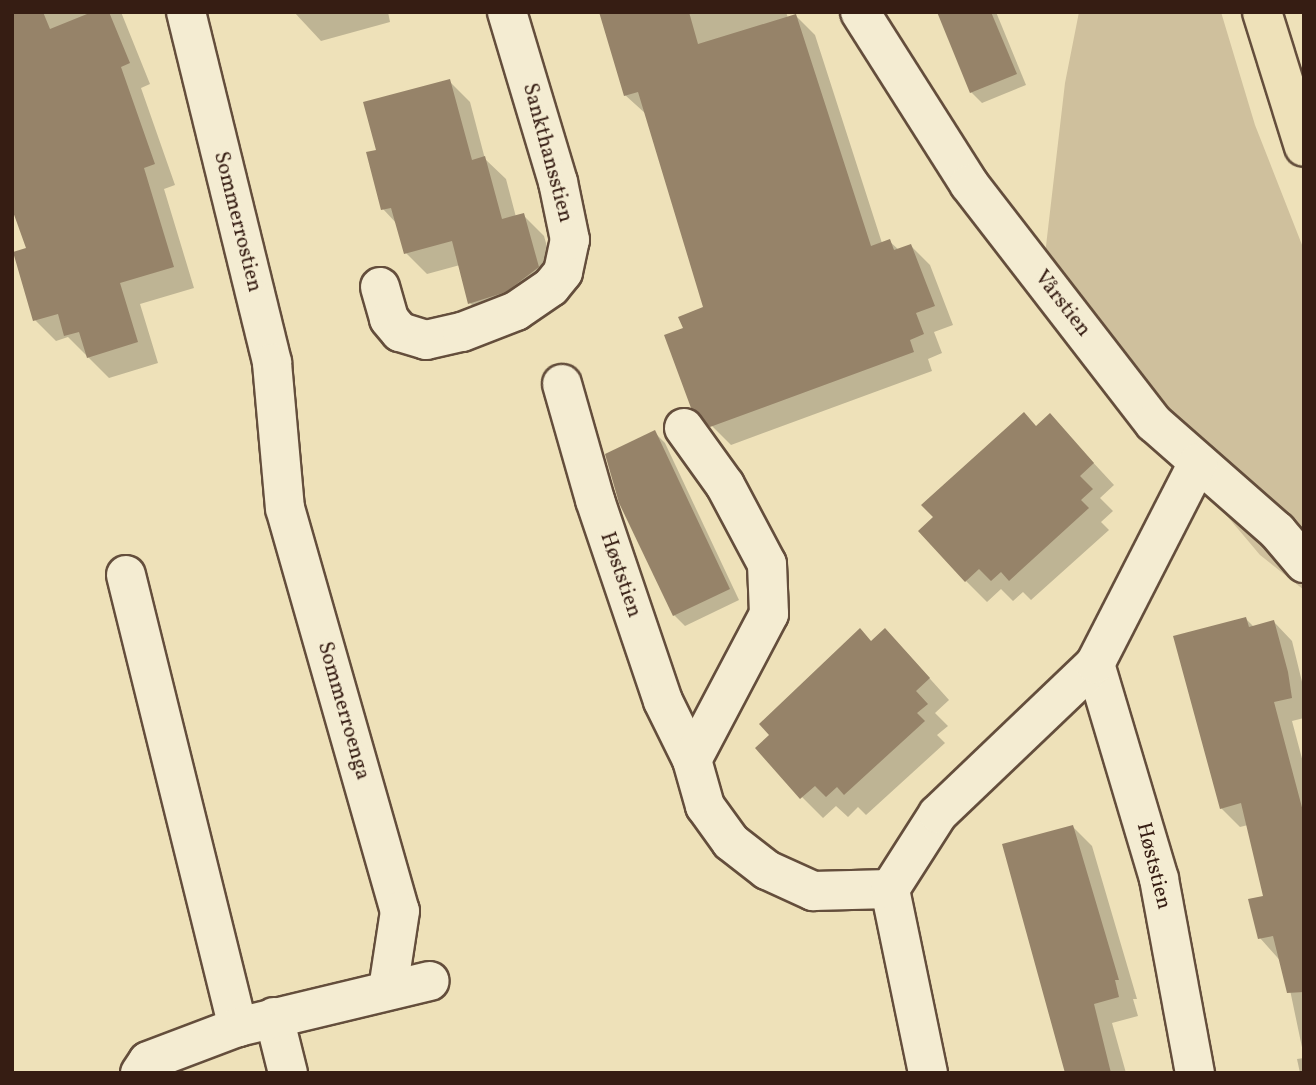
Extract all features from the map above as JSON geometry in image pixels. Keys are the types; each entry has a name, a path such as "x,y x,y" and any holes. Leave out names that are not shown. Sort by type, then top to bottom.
{"main road":[{"path":"1262,12 1304,147"}],"street":[{"name":"Sommerrostien","path":"186,12 272,363 281,433"},
{"name":"Sankthansstien","path":"380,287 394,325 426,340 462,332 516,311 551,287 563,272 570,240 558,182 507,12"},
{"name":"Vårstien","path":"860,12 977,194 1154,423 1277,531 1304,563"},
{"name":"Høststien","path":"562,384 595,500 658,688 692,760 712,815 731,842 767,870 813,891 890,889"},
{"path":"684,428 725,485 767,564 769,614 692,760"},
{"name":"Sommerroenga","path":"281,433 285,508 400,911 388,989"},
{"path":"928,1073 890,889 937,814 1095,664 1198,463"},
{"path":"126,575 237,1027"},
{"name":"Høststien","path":"1095,664 1160,879 1195,1073"},
{"path":"140,1073 148,1061 237,1027 430,981"},
{"path":"274,1017 288,1073"}],"shaded area":[{"path":"1079,12 1221,12 1255,125 1304,250 1304,590 1260,555 1162,439 1039,306 1065,83"}],"building":[{"path":"12,12 43,12 50,29 92,12 109,12 130,63 121,67 155,164 144,168 174,267 120,283 138,342 87,358 79,332 64,336 58,314 33,321 13,252 26,248 12,209"},
{"path":"599,12 689,12 698,44 796,14 871,246 890,239 894,250 911,244 935,306 916,313 924,334 910,340 914,352 710,427 691,408 664,335 683,328 678,317 703,307 638,92 624,96"},
{"path":"937,12 991,12 1017,74 970,93"},
{"path":"450,79 472,160 485,156 502,219 524,213 539,267 506,292 468,304 452,241 404,254 391,208 381,210 366,152 376,150 363,102"},
{"path":"1024,412 1036,426 1050,413 1094,463 1080,476 1093,489 1081,500 1089,508 1009,581 1001,572 991,581 979,569 965,582 918,531 933,517 921,505"},
{"path":"655,430 730,589 673,616 619,503 605,454"},
{"path":"1246,617 1249,627 1274,620 1288,672 1292,698 1274,702 1304,815 1304,992 1287,993 1273,936 1258,939 1248,899 1263,896 1241,803 1220,809 1173,636"},
{"path":"860,628 871,641 885,628 930,678 916,691 928,704 917,713 925,721 844,795 837,787 826,797 815,786 800,799 755,748 769,735 759,724"},
{"path":"1073,825 1119,980 1115,980 1119,997 1094,1004 1111,1073 1065,1073 1002,844"}]}
